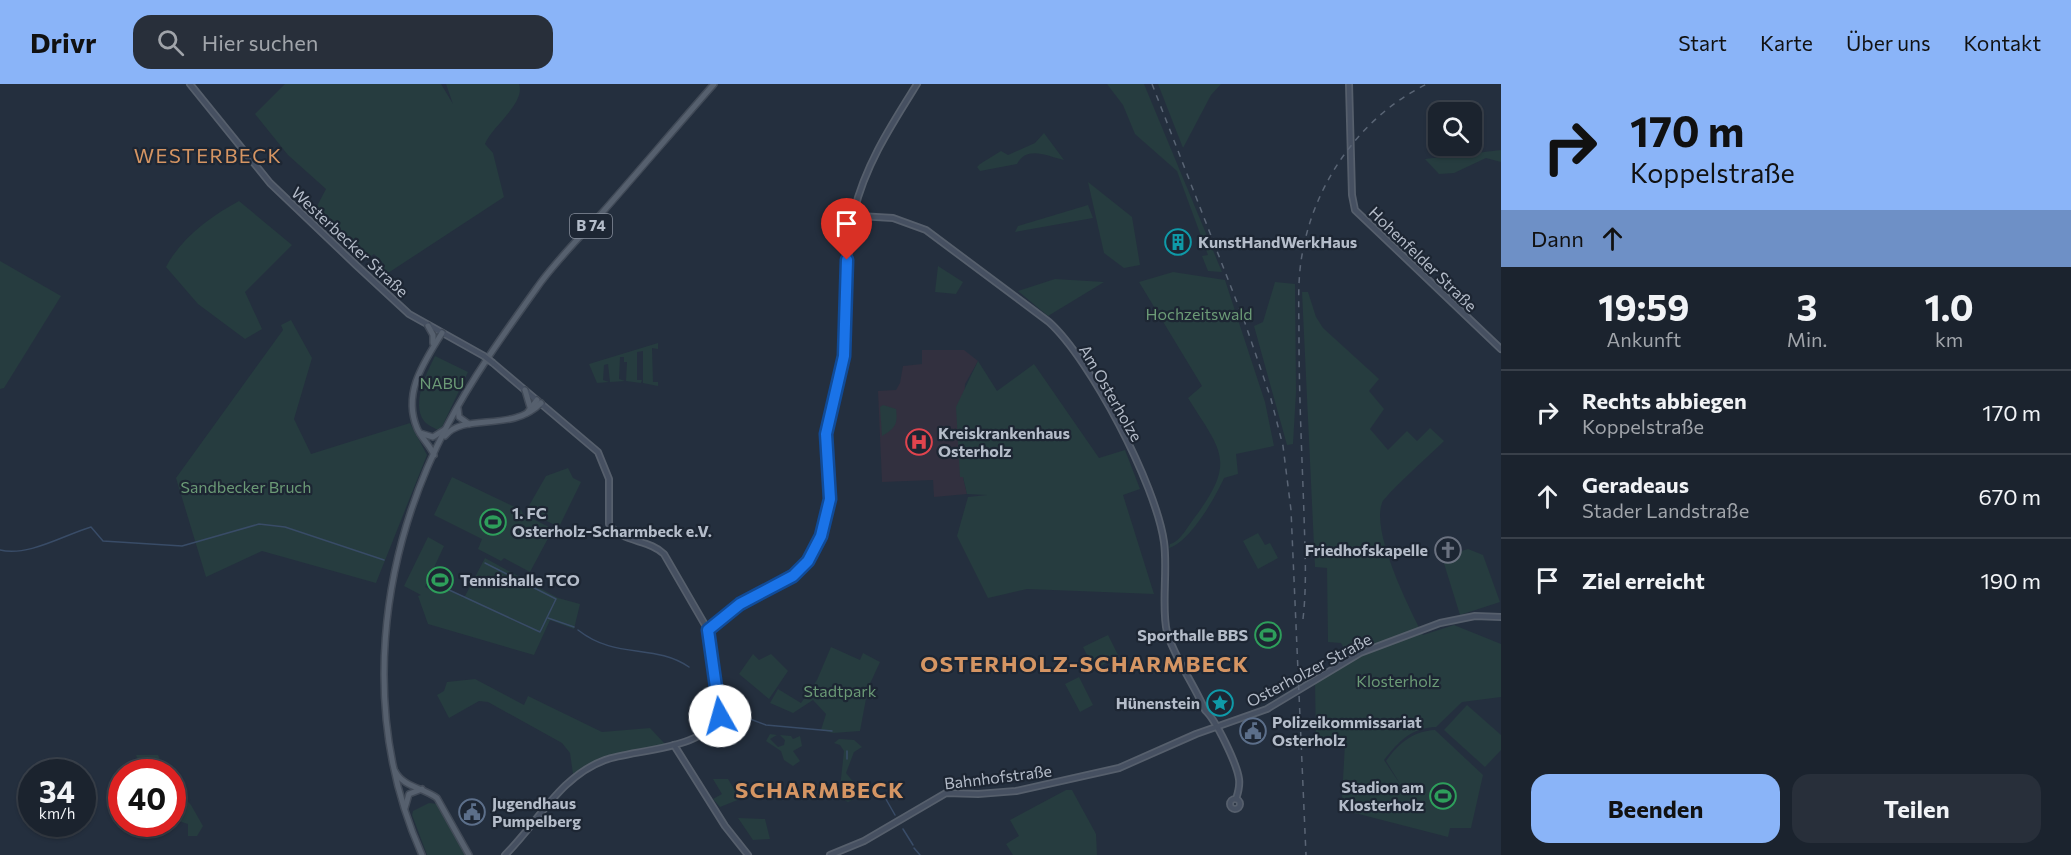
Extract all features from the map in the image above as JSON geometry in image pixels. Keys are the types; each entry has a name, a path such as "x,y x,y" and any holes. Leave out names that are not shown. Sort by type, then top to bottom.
{"main road":[{"name":"B 74","path":"422,855 405,810 392,764 383,700 384,640 392,583 402,538 447,427 542,281 714,84"},
{"path":"428,326 434,339"},
{"path":"432,348 434,339 441,332"},
{"path":"434,455 419,432 413,412 415,385 441,332"},
{"path":"525,390 530,407"},
{"path":"525,415 530,407 539,401"},
{"path":"440,442 453,428 514,420 525,415 539,401"},
{"path":"458,408 459,417 470,425"},
{"path":"419,432 434,437 447,427"},
{"path":"392,764 402,781 423,789 437,798 469,855"},
{"path":"405,810 409,794 423,789"}],"street":[{"name":"Westerbecker Straße","path":"190,84 248,158 278,191 400,306 428,326 484,356 597,452 609,479 609,524 618,534 655,547 664,554 708,630"},
{"path":"505,855 555,796 584,771 606,759 674,745 704,732 716,720 720,712 708,630 740,604 793,576 808,561 817,546 830,507 826,434 844,356 846,268 852,222 848,216 854,212 866,175 887,131 917,84"},
{"name":"Hohenfelder Straße","path":"1349,84 1352,195 1355,210 1501,349"},
{"path":"852,222 857,221 858,216 854,212"},
{"name":"Am Osterholze","path":"858,216 893,218 926,230 1049,322 1072,348 1106,403 1150,492 1159,518 1166,566 1166,629 1205,710 1218,726"},
{"name":"Osterholzer Straße","path":"1132,763 1218,726 1267,708 1360,653 1440,623 1475,616 1501,617"},
{"path":"1218,726 1239,779 1236,799"},
{"path":"674,745 747,854"},
{"name":"Bahnhofstraße","path":"830,855 843,853 946,793 978,794 1016,791 1093,775 1132,763"}],"shaded area":[{"name":"Kreiskrankenhaus Osterholz","path":"922,350 964,350 978,361 965,384 961,477 963,477 967,494 934,497 933,480 882,482 878,391 896,390 900,383 903,366 922,364"}],"green space":[{"path":"285,84 441,84 453,104 446,84 519,84 518,99 485,144 493,153 504,197 385,275 380,268 384,264 374,254 370,257 316,208 326,189 288,155 255,114"},
{"path":"1107,84 1144,84 1222,272 1208,271 1202,256 1208,255 1177,171 1135,134 1123,105"},
{"path":"1158,84 1221,84 1211,95 1183,148"},
{"path":"1044,133 1064,160 1032,153 1021,158 1017,164 980,171 977,167 1001,151 1008,155 1035,143"},
{"path":"1501,150 1501,162 1486,158 1454,173 1439,174 1425,159 1482,156 1482,152"},
{"path":"1088,182 1132,217 1140,265 1124,268 1104,253"},
{"path":"239,201 292,245 245,292 262,329 245,339 198,304 166,267 188,237"},
{"path":"1088,205 1093,218 1015,232 1018,226"},
{"path":"0,261 61,296 4,388 0,389"},
{"path":"938,266 963,282 956,294 935,292"},
{"name":"Hochzeitswald","path":"1173,272 1225,280 1265,402 1274,446 1236,454 1238,474 1224,478 1215,497 1193,528 1177,544 1169,548 1170,544 1184,533 1208,498 1220,469 1220,456 1216,444 1188,398 1202,386 1139,282"},
{"path":"1055,279 1104,282 1048,316 1018,291"},
{"path":"1275,282 1295,284 1296,392 1293,444 1287,445 1254,326 1263,322"},
{"name":"Klosterholz","path":"1302,292 1308,292 1316,317 1323,328 1379,379 1369,391 1384,409 1370,429 1388,450 1407,431 1417,441 1430,428 1444,441 1385,498 1380,516 1386,550 1393,570 1423,635 1454,625 1501,644 1501,697 1462,702 1436,727 1419,730 1406,737 1384,760 1404,790 1386,761 1407,739 1435,730 1483,775 1471,828 1450,828 1448,837 1351,812 1342,798 1345,743 1316,742 1315,682 1351,660 1341,643 1328,642 1327,568 1315,567"},
{"name":"Sandbecker Bruch","path":"291,320 312,358 294,419 311,454 410,423 427,455 376,583 262,551 206,577 176,478 283,330 281,325"},
{"path":"658,343 658,349 652,348 653,382 658,382 658,386 643,383 643,351 637,352 637,380 642,380 641,383 626,381 627,362 624,362 624,357 620,357 619,379 625,381 610,382 608,364 604,365 603,380 609,382 597,383 589,364"},
{"name":"NABU","path":"435,356 468,372 440,431 424,421 419,406 422,388"},
{"path":"978,361 997,391 1034,364 1099,458 1125,450 1140,489 1123,495 1154,594 1027,589 988,598 957,536 968,497 987,495 967,494 963,477 960,477 956,407"},
{"path":"883,405 896,409 896,422 893,428 882,436 880,407"},
{"path":"568,468 573,478 581,482 559,527 526,511 546,476"},
{"name":"1. FC Osterholz-Scharmbeck e.V.","path":"452,477 521,510 523,514 553,529 530,572 504,558 501,561 478,549 482,539 434,515"},
{"path":"1258,533 1265,545 1270,543 1278,558 1258,569 1243,541"},
{"path":"428,537 444,546 425,587 438,594 447,589 464,598 485,558 558,598 580,604 574,629 550,620 534,655 428,624 418,596 421,595 404,586"},
{"path":"1468,549 1483,555 1500,602 1460,615 1442,557"},
{"path":"1108,635 1119,657 1094,669 1083,647"},
{"name":"Stadtpark","path":"831,647 860,660 863,653 880,662 868,688 860,731 833,733 821,730 826,714 813,700 793,713 770,703 778,689 801,703 817,680"},
{"path":"753,654 759,660 771,654 788,671 769,699 739,674"},
{"path":"1079,677 1093,705 1080,712 1065,684"},
{"path":"475,679 524,705 528,696 602,732 650,728 665,744 599,759 573,774 570,753 562,743 488,702 479,701 449,718 437,695 444,691 447,682"},
{"path":"1467,705 1501,735 1501,750 1485,767 1444,730"},
{"path":"770,734 777,735 770,739 778,747 784,745 785,740 780,735 791,736 793,739 800,736 802,746 793,751 800,761 793,766 784,760 781,751 766,741"},
{"path":"839,739 854,740 862,747 854,752 846,773 863,794 848,802 839,797 844,751 840,745 834,743"},
{"path":"136,755 158,755 160,759 137,759"},
{"path":"713,779 728,779 740,799 720,807 713,799 722,794"},
{"path":"1066,790 1072,790 1096,834 1097,855 1013,855 1006,844 1019,836 1010,820"},
{"path":"186,799 203,826 197,836 188,836 188,824 186,823"},
{"path":"429,803 438,804 465,855 427,855 412,815 413,811"},
{"path":"738,818 765,819 770,839 753,840"}],"waterway":[{"path":"0,550 34,548 91,527 103,541 182,546 259,524 285,527 384,560"},
{"path":"444,592 447,589 540,632 556,599 485,563"},
{"path":"548,618 574,627"},
{"path":"578,630 606,645 662,655 689,667"},
{"path":"725,705 766,725 832,731"},
{"path":"847,751 847,759"},
{"path":"883,794 895,815"},
{"path":"903,829 913,845"},
{"path":"914,848 920,855"}],"railway":[{"path":"1152,84 1245,323 1271,399 1283,446 1291,510 1306,855"},
{"path":"1303,619 1305,567 1299,304 1300,271 1309,224 1331,175 1346,152 1382,113 1427,84"}],"place":[{"name":"KunstHandWerkHaus","path":"1178,242"},
{"name":"Kreiskrankenhaus Osterholz","path":"919,442"},
{"name":"1. FC Osterholz-Scharmbeck e.V.","path":"493,522"},
{"name":"Friedhofskapelle","path":"1448,550"},
{"name":"Tennishalle TCO","path":"440,580"},
{"name":"Sporthalle BBS","path":"1268,635"},
{"name":"Hünenstein","path":"1220,703"},
{"name":"Polizeikommissariat Osterholz","path":"1253,731"},
{"name":"Stadion am Klosterholz","path":"1443,796"},
{"name":"Jugendhaus Pumpelberg","path":"472,812"}],"district":[{"name":"WESTERBECK","path":"208,156"},
{"name":"OSTERHOLZ-SCHARMBECK","path":"1085,664"},
{"name":"SCHARMBECK","path":"820,790"}],"route":[{"path":"720,716 708,630 752,596 781,583 801,569 817,546 830,507 825,447 826,434 842,375 847,260"}]}
